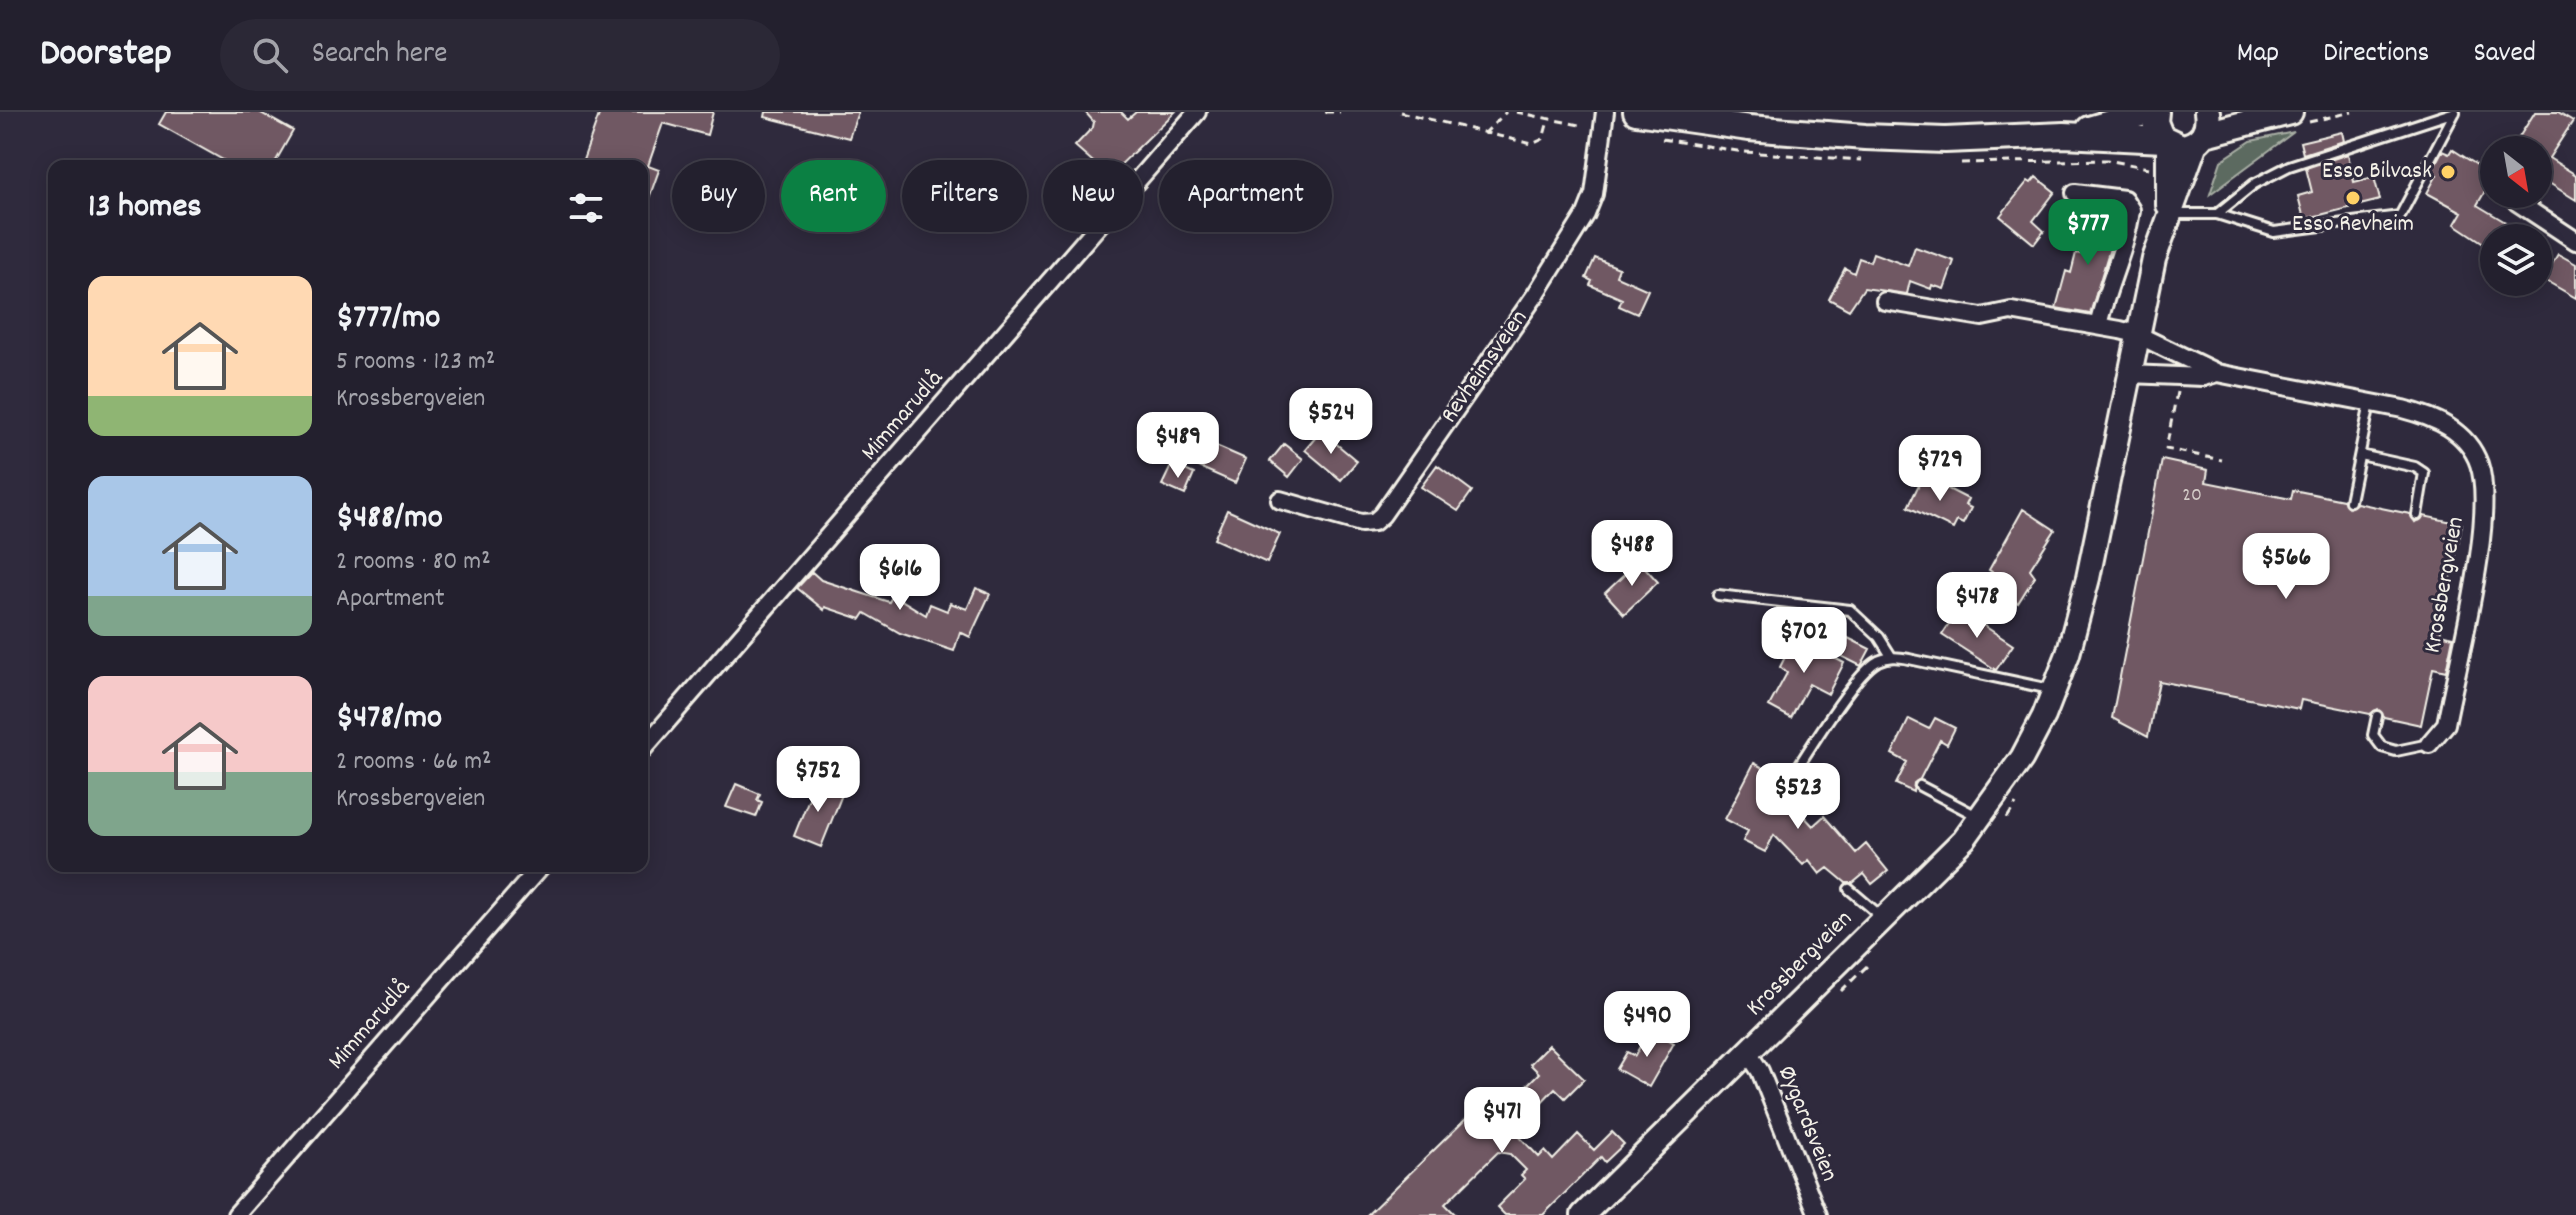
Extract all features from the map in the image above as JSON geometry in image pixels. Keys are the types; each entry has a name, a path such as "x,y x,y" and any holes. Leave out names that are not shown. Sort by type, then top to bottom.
{"main road":[{"path":"1636,112 1749,128 1865,137 1945,140 2064,135 2166,142 2182,147 2203,130 2290,112"},
{"path":"2064,135 2148,112"},
{"path":"2156,112 2156,129 2166,142"}],"street":[{"name":"Mimmarudlå","path":"648,743 1197,112"},
{"name":"Revheimsveien","path":"1280,500 1361,523 1374,522 1382,515 1536,294 1586,214 1594,194 1605,112"},
{"name":"Krossbergveien","path":"1583,1215 1883,919 1992,821 2055,690 2088,578 2136,334 2168,214 2203,130"},
{"name":"Krossbergveien","path":"2166,142 2168,214"},
{"path":"2075,193 2124,199 2131,210 2129,232 2109,281 2098,326"},
{"path":"2526,208 2576,241"},
{"name":"Krossbergveien","path":"1885,301 1982,317 2011,311 2136,334 2217,373 2427,415 2452,429 2472,451 2483,482 2484,520 2446,724 2429,744"},
{"name":"Krossbergveien","path":"2128,374 2203,377 2217,373"},
{"name":"Mimmarudlå","path":"236,1215 536,872"},
{"name":"Øygardsveien","path":"1748,1053 1760,1071 1818,1215"}],"lane":[{"path":"2217,214 2254,184 2289,166 2455,112"},
{"path":"2168,214 2217,214 2274,232 2400,216 2455,112"},
{"path":"2350,501 2370,403"},
{"path":"2360,455 2415,467 2424,473 2417,515"},
{"path":"1718,595 1850,610 1879,637 1891,656"},
{"path":"1784,789 1871,666 1891,656 2055,690"},
{"path":"2377,716 2373,735 2382,747 2396,751 2429,744"},
{"path":"1920,786 1992,821"},
{"name":"Krossbergveien","path":"1849,889 1883,919"}],"path":[{"path":"1325,112 1340,112"},
{"path":"1400,112 1484,134 1539,144 1548,121"},
{"path":"1484,134 1506,112"},
{"path":"2169,389 2178,388 2166,449 2222,460"},
{"path":"1992,821 2019,799"},
{"path":"1831,1001 1873,960"}],"green space":[{"path":"2294,132 2210,194 2221,161 2251,141"}],"building":[{"path":"166,112 259,112 293,131 276,160 223,160 159,124"},
{"path":"600,112 713,112 707,135 663,123 648,166 648,160 583,160"},
{"path":"766,112 858,112 849,138 765,117"},
{"path":"1085,112 1121,112 1128,119 1136,112 1175,112 1126,160 1091,160 1075,146 1094,122"},
{"path":"2535,112 2558,112 2573,121 2552,153 2552,136 2520,136"},
{"path":"2342,132 2344,141 2303,154 2300,142"},
{"path":"2452,149 2480,167 2480,200 2477,205 2509,224 2480,224 2480,241 2455,224 2462,212 2427,193 2437,175 2431,172 2442,151 2449,154"},
{"path":"2348,154 2354,182 2374,177 2380,200 2304,219 2298,196 2312,192 2306,168"},
{"path":"2552,160 2576,175 2576,200 2552,185"},
{"path":"648,166 659,170 648,201"},
{"path":"2036,177 2055,192 2033,221 2044,231 2034,244 2000,216 2028,181 2031,183"},
{"path":"2090,215 2118,222 2090,314 2056,308 2066,271 2071,273 2076,253 2080,254"},
{"path":"1915,247 1954,261 1944,289 1932,285 1931,289 1910,281 1907,294 1864,288 1849,310 1829,299 1845,268 1854,273 1859,258 1870,262 1873,253 1908,266"},
{"path":"2558,254 2576,264 2576,298 2552,284 2552,264"},
{"path":"1595,258 1619,268 1616,276 1648,290 1637,314 1619,306 1622,299 1590,285 1592,281 1586,278"},
{"path":"1321,431 1357,461 1341,480 1305,450"},
{"path":"1200,439 1246,459 1235,483 1190,463"},
{"path":"1284,444 1303,459 1289,477 1270,461"},
{"path":"2162,460 2208,470 2206,482 2291,499 2293,490 2343,500 2349,508 2357,503 2410,514 2415,522 2424,516 2462,524 2440,634 2453,637 2446,671 2433,668 2421,725 2384,717 2378,709 2370,714 2301,700 2299,709 2159,681 2148,737 2112,718"},
{"path":"1172,464 1194,474 1185,495 1162,485"},
{"path":"1437,465 1472,491 1458,511 1421,487"},
{"path":"1923,476 1968,499 1965,505 1971,508 1963,524 1957,521 1953,529 1908,507"},
{"path":"2023,509 2055,530 2030,569 2035,576 2018,603 2000,591 2006,581 1989,570"},
{"path":"1227,510 1280,534 1267,563 1214,539"},
{"path":"1639,561 1658,582 1624,614 1605,593"},
{"path":"812,572 821,580 889,602 893,595 926,615 930,604 947,611 950,603 967,609 976,588 990,594 970,637 960,632 954,651 900,633 865,613 861,619 825,607 824,610 797,588"},
{"path":"1959,609 2013,645 1996,670 1942,635"},
{"path":"1795,637 1844,663 1828,694 1809,684 1791,718 1769,706 1787,673 1780,667"},
{"path":"1848,638 1870,649 1861,666 1839,655"},
{"path":"1935,718 1955,728 1947,744 1940,740 1920,779 1914,783 1913,792 1896,784 1907,762 1892,754 1909,719 1929,729"},
{"path":"1754,763 1776,775 1769,790 1790,801 1813,826 1824,816 1856,853 1866,844 1888,871 1872,884 1864,874 1853,883 1846,883 1828,868 1820,874 1809,860 1803,865 1774,835 1765,852 1743,841 1748,831 1725,819"},
{"path":"816,781 843,792 821,847 794,836"},
{"path":"736,784 760,794 757,800 762,802 756,817 726,807"},
{"path":"1649,1029 1674,1043 1649,1087 1617,1069 1627,1052 1635,1056"},
{"path":"1549,1045 1584,1079 1565,1098 1555,1088 1514,1131 1539,1157 1545,1151 1553,1160 1578,1134 1594,1150 1612,1132 1624,1144 1605,1162 1601,1157 1543,1215 1505,1215 1497,1207 1525,1179 1521,1175 1526,1170 1510,1154 1498,1152 1445,1204 1456,1215 1367,1215 1468,1117 1479,1128 1496,1111 1499,1113 1539,1073 1530,1064"}],"place":[{"name":"Esso Bilvask","path":"2448,172"},
{"name":"Esso Revheim","path":"2353,198"}]}
